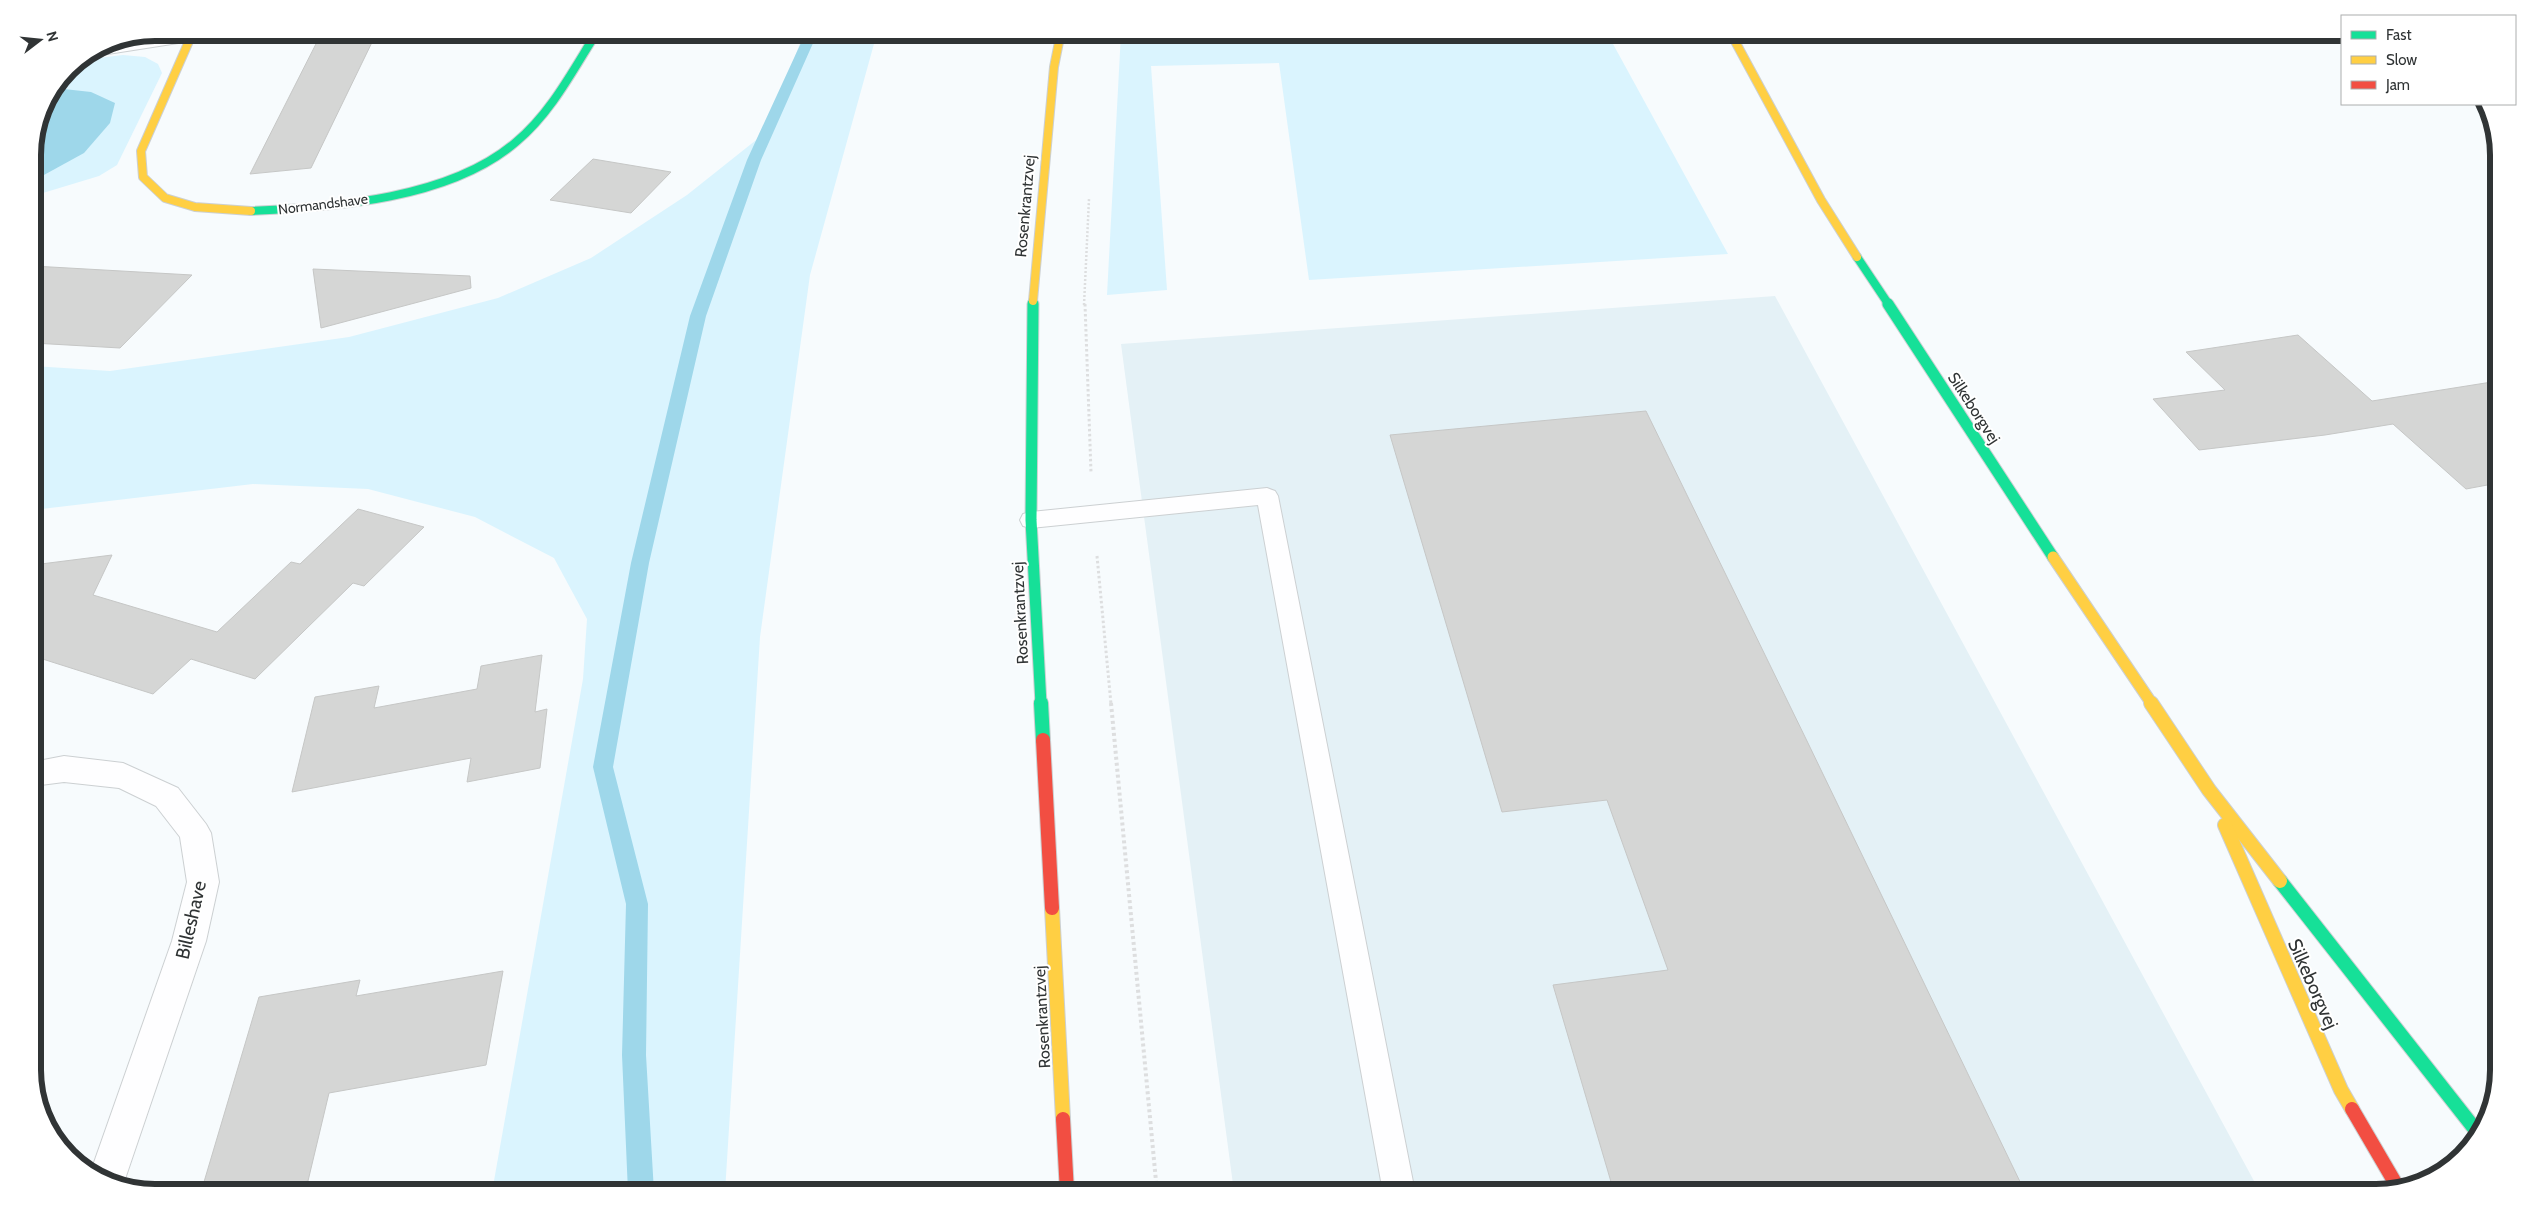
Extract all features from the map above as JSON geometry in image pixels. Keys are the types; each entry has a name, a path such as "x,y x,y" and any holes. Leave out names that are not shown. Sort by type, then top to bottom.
{"street":[{"name":"Normandshave","path":"121,46 150,41"},
{"name":"Normandshave","path":"189,41 141,151 143,177 164,198 206,210 261,212 393,195 452,179 500,155 532,128 591,41"},
{"name":"Rosenkrantzvej","path":"1059,41 1054,67 1031,318 1031,520 1067,1184"},
{"name":"Silkeborgvej","path":"1735,41 1821,200 1989,461 2209,790 2474,1127"},
{"name":"Billeshave","path":"41,773 64,769 123,776 167,797 195,833 204,882 189,942 109,1174"},
{"name":"Silkeborgvej","path":"2209,790 2341,1090 2395,1182"}],"lane":[{"path":"1031,520 1267,496 1397,1184"}],"path":[{"path":"1089,191 1084,316 1093,515 1156,1184"}],"shaded area":[{"path":"801,41 875,41 810,275 760,637 726,1184 493,1184 583,679 587,619 554,558 475,517 368,489 253,484 41,509 41,367 110,371 349,337 498,298 591,258 687,195 765,133"},
{"path":"1121,41 1611,41 1728,254 1309,280 1279,63 1151,66 1167,290 1107,295"},
{"path":"123,55 145,57 158,64 162,73 117,165 99,176 41,194 41,148 50,112 65,86 80,70 96,58"},
{"path":"1775,296 2256,1184 1233,1184 1121,344"}],"water":[{"path":"63,89 91,92 115,103 110,123 84,153 41,177 41,148 45,126 53,105"}],"building":[{"path":"317,41 373,41 311,168 250,174"},
{"path":"593,159 671,172 631,213 550,200"},
{"path":"41,266 192,275 120,348 41,343"},
{"path":"313,269 470,276 471,288 321,328"},
{"path":"2298,335 2372,401 2490,382 2490,484 2466,489 2393,424 2325,435 2199,450 2153,399 2225,390 2186,352"},
{"path":"1646,411 2021,1184 1612,1184 1553,985 1668,970 1607,800 1502,812 1390,435"},
{"path":"358,509 424,527 364,586 353,583 255,679 191,659 153,694 41,659 41,564 112,555 93,595 217,632 291,562 300,564"},
{"path":"542,655 535,712 547,709 540,768 467,782 471,758 292,792 315,697 379,686 374,708 477,689 481,666"},
{"path":"503,971 486,1065 329,1093 308,1181 291,1184 203,1184 259,997 360,980 356,996"}],"waterway":[{"path":"641,1184 634,1055 637,904 603,767 640,563 698,316 754,160 808,41"}],"traffic: fast":[{"path":"251,211 313,207 381,198 446,180 476,168 501,154 530,129 555,98 591,41"},
{"path":"1857,257 2053,557"},
{"path":"1033,301 1031,520 1043,740"},
{"path":"2280,881 2474,1127"}],"traffic: slow":[{"path":"189,41 141,151 143,177 165,198 195,207 251,211"},
{"path":"1033,301 1054,67 1059,41"},
{"path":"1735,41 1821,200 1857,257"},
{"path":"2053,557 2209,790 2280,881"},
{"path":"2225,825 2341,1090 2352,1109"},
{"path":"1052,908 1063,1119"}],"traffic: jam":[{"path":"1043,740 1052,908"},
{"path":"2352,1109 2395,1182"},
{"path":"1063,1119 1067,1184"}]}
